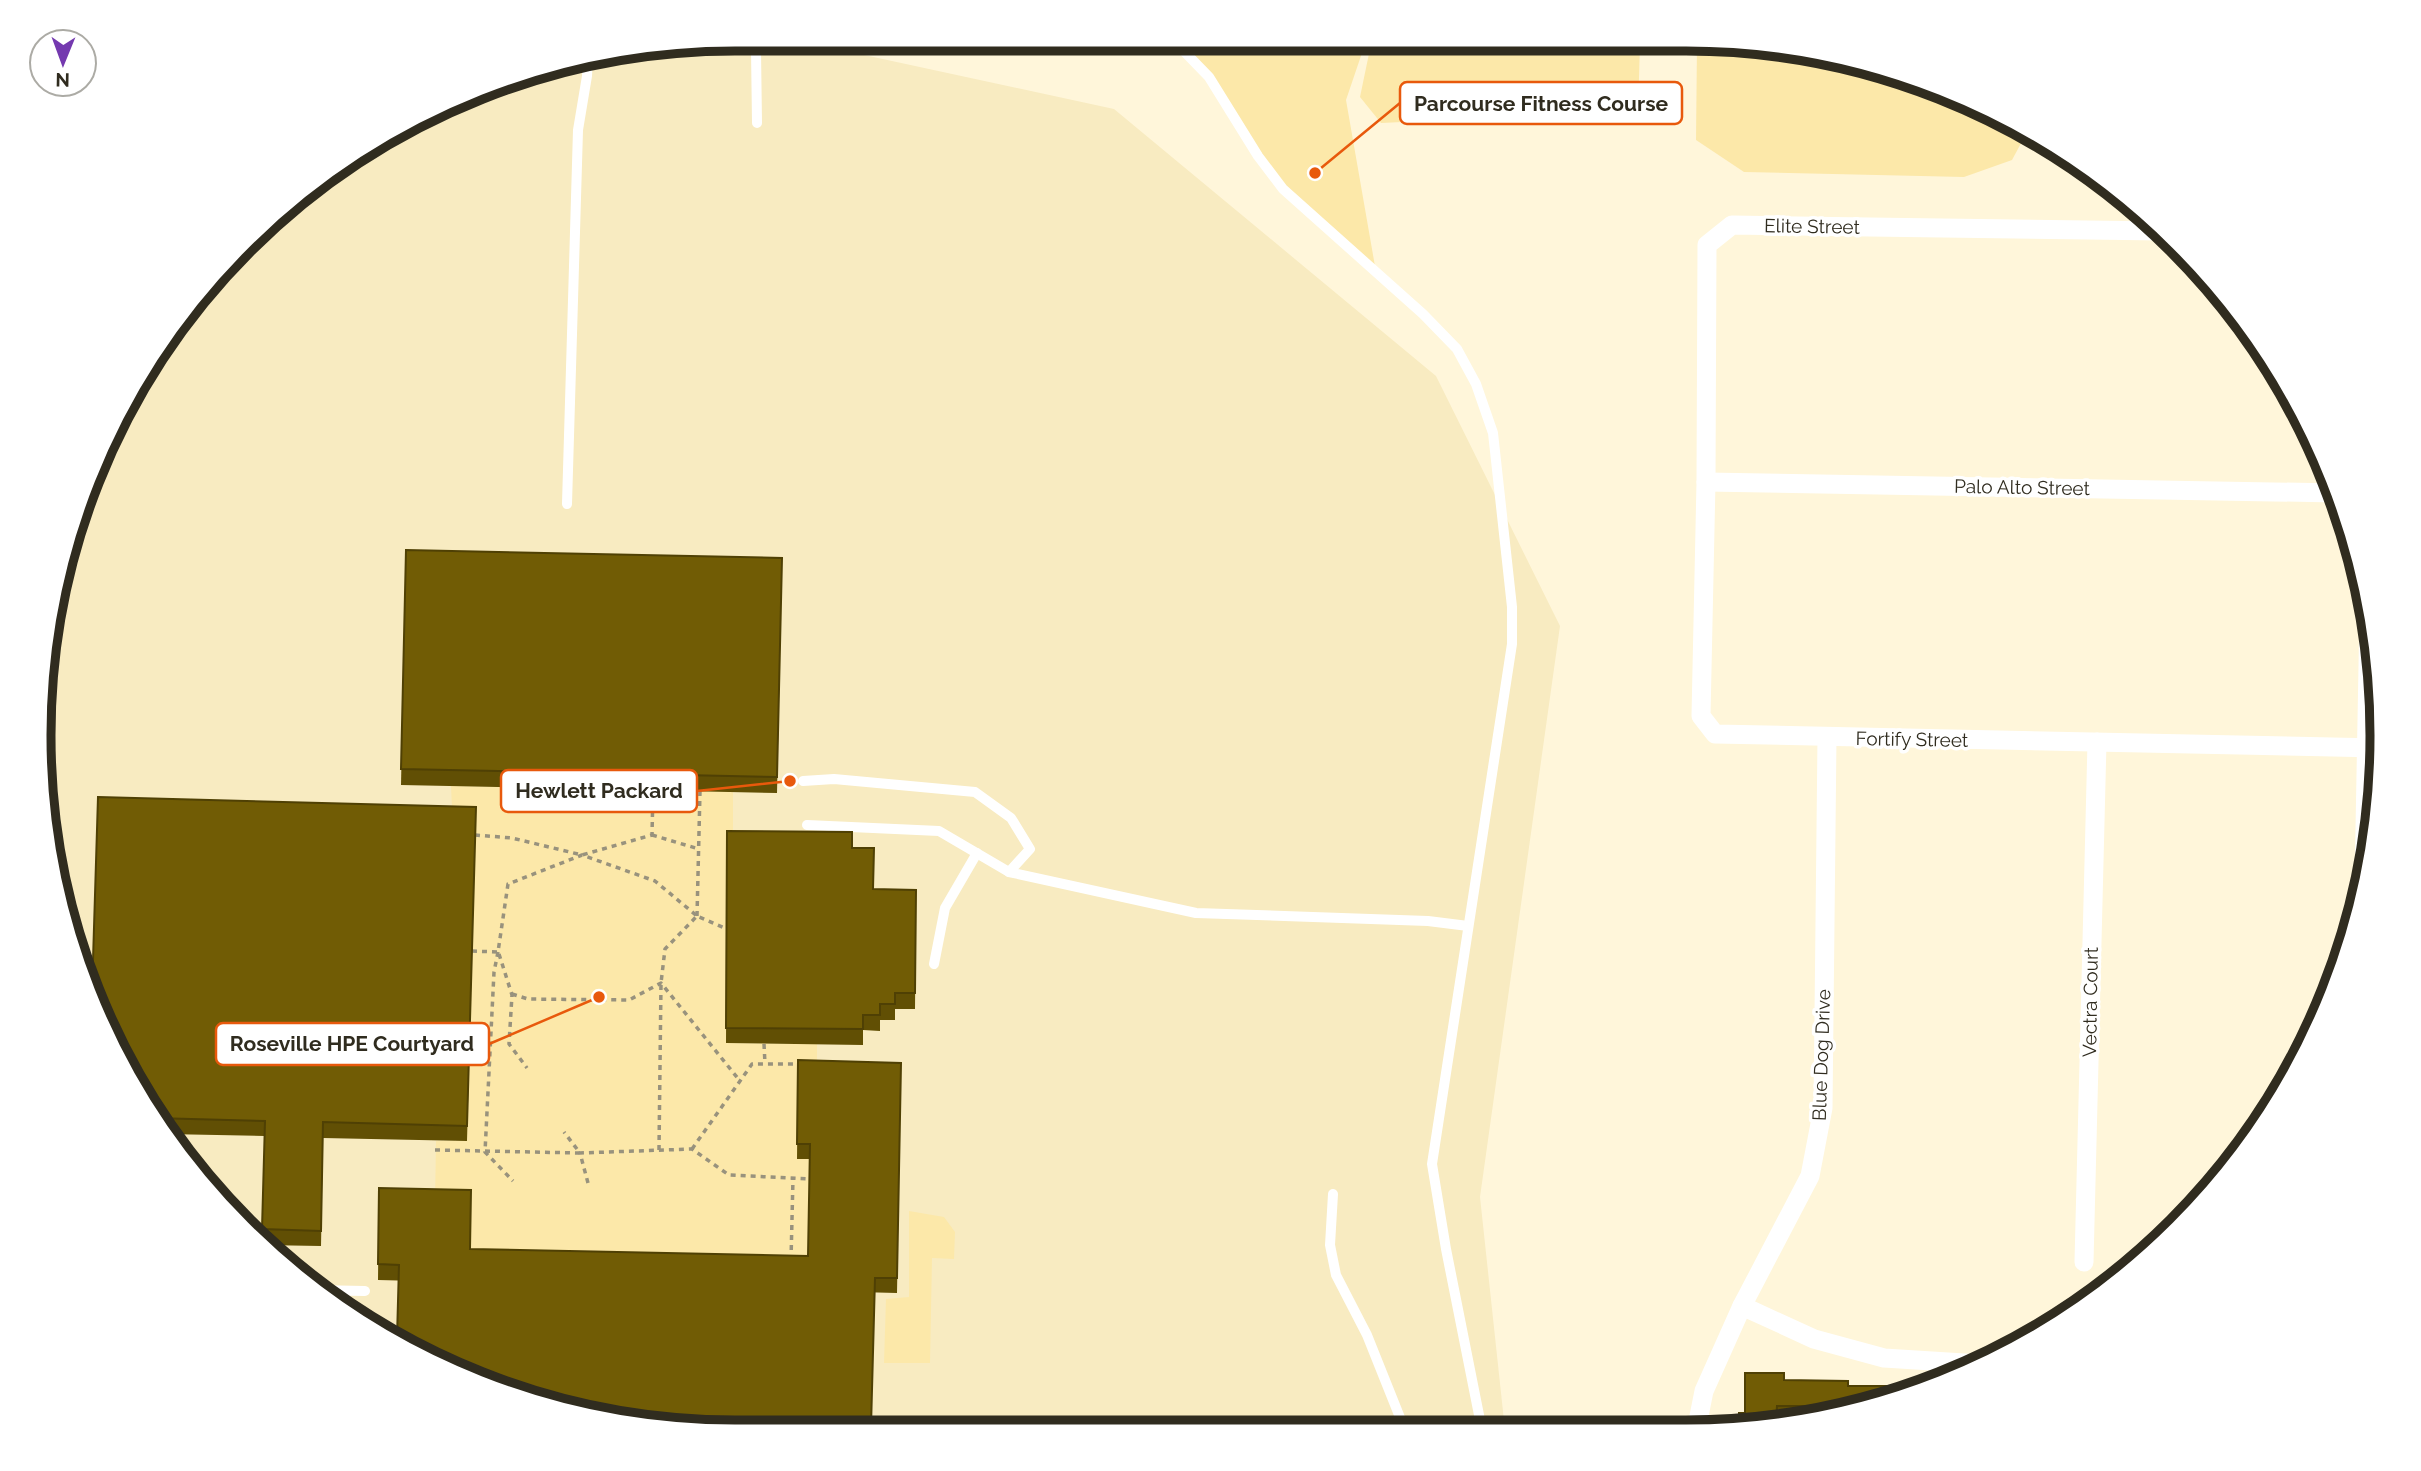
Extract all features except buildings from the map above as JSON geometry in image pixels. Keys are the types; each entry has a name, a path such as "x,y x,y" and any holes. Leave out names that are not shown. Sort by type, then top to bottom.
{"street":[{"name":"Elite Street","path":"1706,482 1707,245 1732,225 2148,231"},
{"name":"Palo Alto Street","path":"1706,482 2326,493"},
{"name":"Fortify Street","path":"1706,482 1701,716 1715,734 2370,748"},
{"name":"Blue Dog Drive","path":"1698,1420 1704,1391 1742,1306 1810,1176 1823,1108 1827,737"},
{"name":"Vectra Court","path":"2084,1262 2097,742"},
{"path":"1742,1306 1814,1339 1884,1358 1960,1363"}],"lane":[{"path":"756,51 757,123"},
{"path":"1184,51 1209,76 1258,156 1283,189 1423,314 1457,349 1476,384 1493,433 1512,607 1512,644 1432,1164 1480,1420"},
{"path":"567,504 578,130 587,67"},
{"path":"803,781 834,779 975,792 1011,818 1030,849 1009,872"},
{"path":"807,825 939,831 1009,872 1196,913 1427,921 1468,926"},
{"path":"934,964 945,908 977,853"},
{"path":"1333,1194 1330,1245 1336,1275 1367,1335 1401,1420"},
{"path":"334,1290 365,1290"}],"path":[{"path":"652,835 653,790"},
{"path":"659,1150 661,983 665,949 697,916 700,791"},
{"path":"475,835 512,838 582,855 655,881 697,916 727,929"},
{"path":"513,1181 485,1152 494,972 508,884 582,855 652,835 699,849"},
{"path":"472,951 498,952"},
{"path":"498,952 512,994 509,1044 527,1068"},
{"path":"512,994 528,999 628,1000 661,983"},
{"path":"661,983 740,1081"},
{"path":"764,1044 765,1064"},
{"path":"692,1149 752,1065 804,1064"},
{"path":"564,1132 580,1153 588,1183"},
{"path":"435,1150 580,1153 692,1149 729,1175 810,1178"},
{"path":"790,1261 793,1178"}],"shaded area":[{"path":"846,51 1114,109 1436,376 1560,626 1480,1197 1504,1420 691,1419 602,1407 558,1397 473,1368 393,1329 319,1279 284,1250 251,1220 192,1152 142,1078 121,1038 87,956 74,913 64,869 52,780 52,691 57,646 74,558 87,515 121,433 142,393 192,319 221,284 251,251 319,192 393,142 433,121 515,87 558,74 602,64 691,52"},
{"path":"1184,51 1363,51 1346,100 1376,272 1283,189 1209,77"},
{"path":"1370,51 1640,51 1638,111 1381,123 1360,97"},
{"path":"1697,51 1775,57 1863,74 1948,103 2023,139 2012,160 1964,177 1744,172 1696,140"},
{"path":"451,786 733,791 726,1043 817,1044 810,1159 808,1272 470,1265 435,1205 436,1141 467,1141"},
{"path":"909,1211 944,1217 955,1232 954,1259 932,1258 930,1363 884,1363 886,1299 909,1297"}],"place":[{"name":"Parcourse Fitness Course","path":"1315,173"},
{"name":"Hewlett Packard","path":"790,781"},
{"name":"Roseville HPE Courtyard","path":"599,997"}]}
